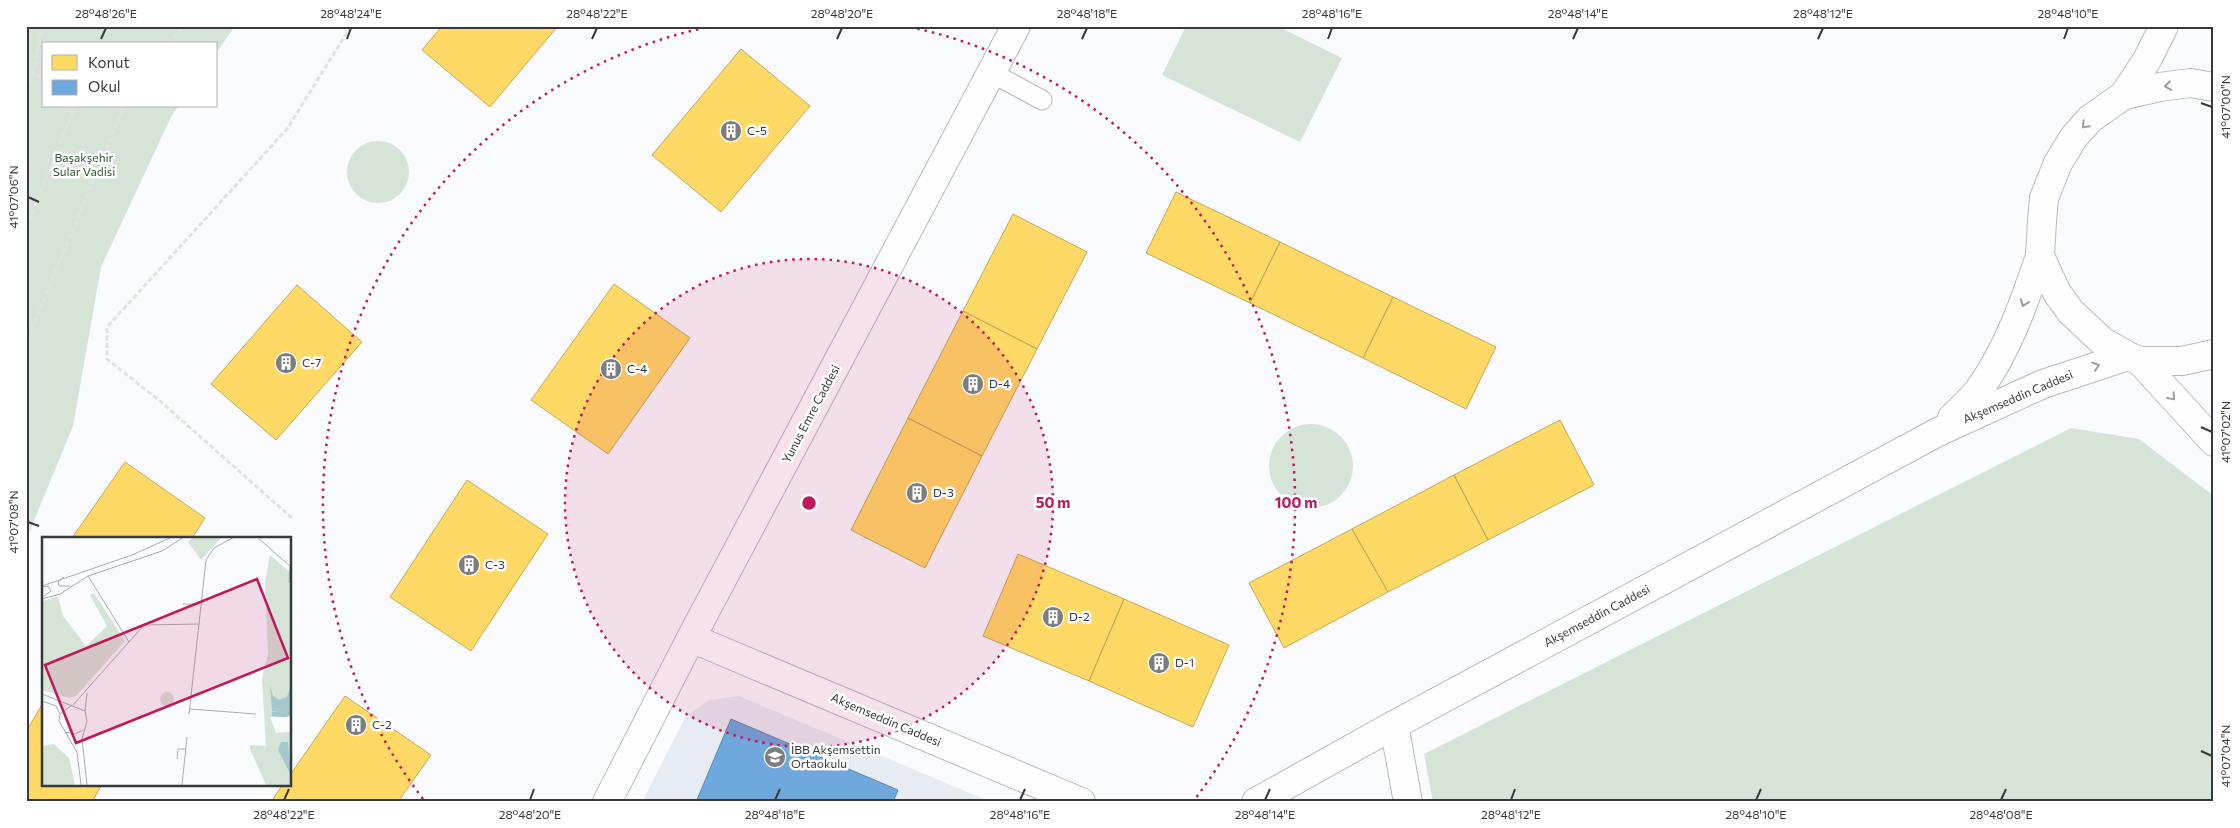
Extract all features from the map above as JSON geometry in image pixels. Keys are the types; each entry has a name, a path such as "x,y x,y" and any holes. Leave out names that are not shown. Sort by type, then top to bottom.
{"street":[{"name":"Yunus Emre Caddesi","path":"607,802 691,638 1016,26"},
{"path":"2124,96 2147,60 2164,26"},
{"path":"2214,86 2190,83 2160,87 2124,96 2090,119 2074,137 2058,163 2044,198 2040,256 2057,293 2070,312 2102,341 2134,359 2214,442"},
{"name":"Akşemseddin Caddesi","path":"1938,432 1978,391 2003,352 2022,307 2040,256"},
{"path":"2134,359 2182,361 2214,354"},
{"name":"Akşemseddin Caddesi","path":"1256,802 1394,725 1938,432 2043,384 2134,359"},
{"name":"Akşemseddin Caddesi","path":"691,638 1081,802"},
{"path":"1394,725 1408,802"}],"lane":[{"path":"992,73 1042,100"}],"path":[{"path":"26,92 32,74 42,26"},
{"path":"100,42 106,26"},
{"path":"170,42 184,26"},
{"path":"292,518 160,401 107,359 107,327 287,129 351,26"},
{"path":"26,72 42,77"},
{"path":"26,228 74,108"},
{"path":"26,343 123,108"}],"shaded area":[{"name":"İBB Akşemsettin Ortaokulu","path":"739,696 991,802 642,802 686,716 709,700"}],"green space":[{"name":"Başakşehir Sular Vadisi","path":"26,26 235,26 218,50 218,42 42,42 42,108 177,108 101,267 73,426 26,540"},
{"path":"1186,26 1277,26 1342,58 1300,142 1162,75"},
{"path":"378,141 395,146 400,150 404,155 409,172 404,189 400,194 395,198 378,203 361,198 356,194 352,189 347,172 352,155 356,150 361,146"},
{"path":"1311,424 1327,427 1341,436 1350,450 1353,466 1350,482 1341,496 1327,505 1311,508 1295,505 1281,496 1272,482 1269,466 1272,450 1281,436 1295,427"},
{"path":"2071,428 2139,439 2214,496 2214,802 1433,802 1424,754"}],"building: Konut":[{"path":"442,26 558,26 490,107 422,50"},
{"name":"C-5","path":"741,49 810,106 721,212 652,155"},
{"path":"1176,192 1280,242 1250,303 1146,253"},
{"path":"1013,214 1087,252 1037,349 963,311"},
{"path":"1280,242 1393,297 1363,358 1250,303"},
{"name":"C-4","path":"614,284 690,338 608,454 531,400"},
{"name":"C-7","path":"297,285 362,342 276,440 211,384"},
{"path":"1393,297 1496,347 1466,409 1363,358"},
{"name":"D-4","path":"963,311 1037,349 982,456 908,418"},
{"name":"D-3","path":"908,418 982,456 925,568 851,530"},
{"path":"1560,420 1594,485 1488,540 1454,475"},
{"path":"125,462 205,518 193,537 73,537"},
{"path":"1454,475 1488,540 1388,592 1352,529"},
{"name":"C-3","path":"467,480 548,534 471,651 390,597"},
{"path":"1352,529 1388,592 1284,648 1249,583"},
{"name":"D-2","path":"1018,554 1124,599 1089,681 983,636"},
{"name":"D-1","path":"1124,599 1229,645 1193,727 1089,681"},
{"name":"C-2","path":"345,696 431,755 398,802 271,802 282,786 291,786 291,774"},
{"path":"42,704 42,786 101,786 92,802 26,802 26,732"}],"building: Okul":[{"path":"731,719 898,790 893,802 696,802"}],"place":[{"name":"C-5","path":"731,131"},
{"name":"C-7","path":"286,363"},
{"name":"C-4","path":"611,369"},
{"name":"D-4","path":"973,384"},
{"name":"D-3","path":"917,493"},
{"name":"C-3","path":"469,565"},
{"name":"D-2","path":"1053,617"},
{"name":"D-1","path":"1159,663"},
{"name":"C-2","path":"356,725"},
{"name":"İBB Akşemsettin Ortaokulu","path":"775,757"}]}
